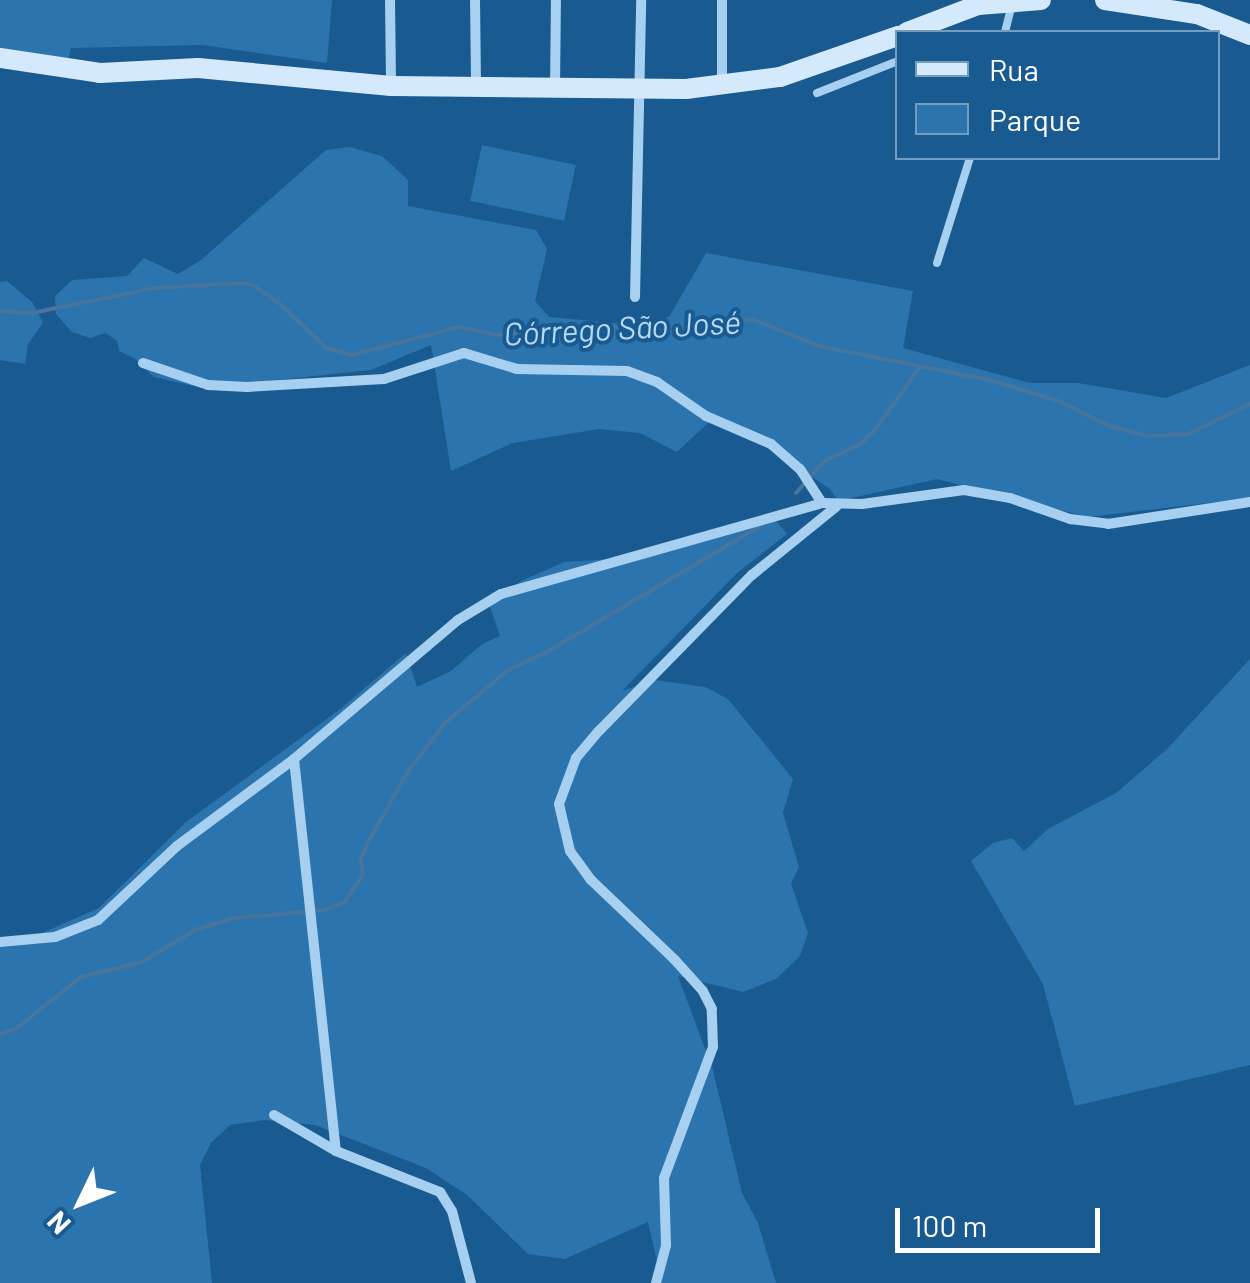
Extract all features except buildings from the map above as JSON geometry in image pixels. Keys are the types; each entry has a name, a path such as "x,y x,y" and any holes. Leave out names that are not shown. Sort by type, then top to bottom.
{"street":[{"path":"390,0 391,86"},
{"path":"475,0 476,86"},
{"path":"555,89 556,0"},
{"path":"634,298 641,0"},
{"path":"722,0 722,87"},
{"path":"912,30 949,14 1013,1 1041,0"},
{"path":"1105,0 1197,14 1250,35"},
{"path":"0,58 100,73 198,68 391,86 639,90 722,87 818,68 895,37"},
{"path":"143,363 223,387 384,379 464,353 516,369 627,371 657,382 706,416 771,444 800,470 822,503"},
{"path":"0,942 56,937 98,920 177,846 294,759 483,603 524,586 822,503 838,506 964,490 1010,498 1070,519 1108,524 1250,502"},
{"path":"656,1283 666,1245 664,1178 713,1047 712,1009 703,990 674,959 591,880 570,851 559,804 576,758 599,731 752,575 838,506"},
{"path":"294,759 336,1151"},
{"path":"274,1115 336,1151 440,1192 452,1211 471,1283"}],"lane":[{"path":"1006,30 1013,1"},
{"path":"934,30 949,14"},
{"path":"817,93 895,62"},
{"path":"936,263 969,160"}],"green space":[{"path":"0,0 332,0 327,63 203,45 71,48 68,62 0,55"},
{"path":"482,145 576,165 564,221 470,201"},
{"path":"350,147 382,156 408,180 408,206 536,230 547,249 535,301 549,317 627,324 669,317 706,253 913,291 903,348 1030,383 1078,383 1166,398 1250,365 1250,498 1088,517 937,479 838,501 830,489 735,426 708,423 677,452 640,433 599,429 513,443 451,471 431,345 371,370 203,388 154,377 134,358 119,351 117,341 106,333 90,338 72,332 56,314 55,296 72,280 127,276 144,258 178,274 201,260 326,150"},
{"path":"7,281 33,303 43,323 28,344 25,364 0,360 0,282"},
{"path":"749,519 776,521 787,534 737,573 622,691 654,680 705,687 728,699 793,779 783,813 799,867 791,884 808,933 800,956 776,979 743,992 678,976 713,1070 742,1193 758,1223 776,1283 662,1283 648,1222 565,1259 528,1254 467,1195 426,1168 315,1125 264,1120 230,1125 211,1143 200,1165 212,1283 0,1283 0,939 33,937 99,908 186,822 339,710 406,653 417,687 451,671 482,644 500,636 489,604 521,581 564,562 627,558"},
{"path":"1250,659 1250,1065 1075,1106 1043,984 971,861 993,843 1012,838 1024,851 1048,829 1116,793 1167,749"}],"waterway":[{"name":"Córrego São José","path":"0,311 32,313 155,288 242,283 253,285 279,303 326,348 352,355 459,327 496,335 645,325 708,329 752,319 819,346 986,379 1059,401 1107,425 1147,436 1188,434 1250,404"},
{"path":"796,493 823,462 860,444 875,430 919,368"},
{"path":"0,1034 17,1028 81,977 142,962 195,930 234,918 325,910 345,902 363,874 361,860 367,844 407,773 445,723 508,670 545,653 764,524"}]}
